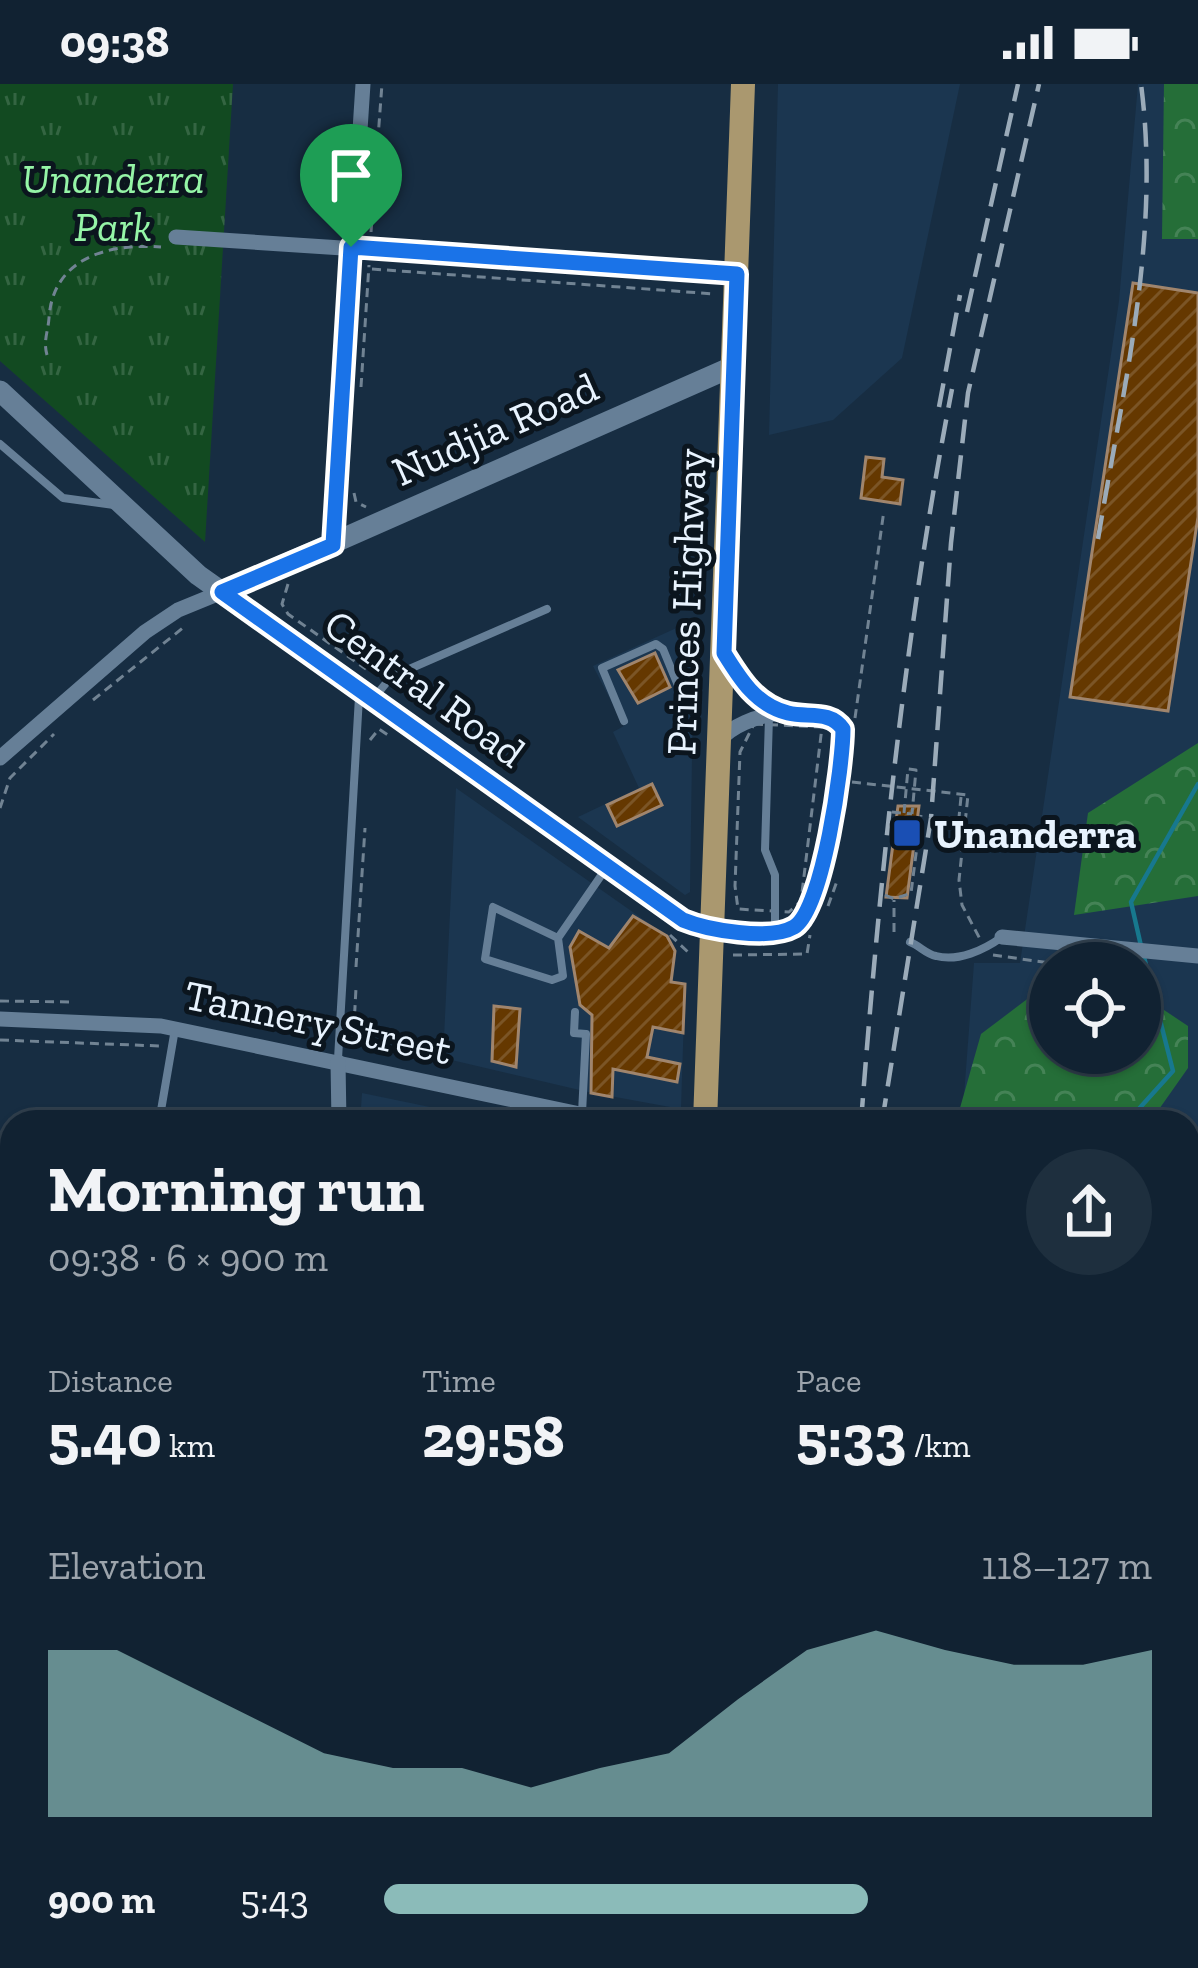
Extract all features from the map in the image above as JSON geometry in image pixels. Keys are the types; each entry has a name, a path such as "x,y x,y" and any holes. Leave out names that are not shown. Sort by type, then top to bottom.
{"main road":[{"name":"Princes Highway","path":"706,1110 743,84"},
{"name":"Nudjia Road","path":"222,592 734,366"},
{"name":"Central Road","path":"0,391 191,569 373,691 683,920 713,932"}],"street":[{"path":"333,545 363,84"},
{"path":"175,243 351,247 737,274"},
{"path":"0,767 4,755 145,632 178,610 222,592"},
{"path":"713,932 775,932 796,926 814,898 825,856 843,736 841,724 834,719 788,713 756,697 724,653"},
{"path":"720,740 740,721 764,722 788,713"},
{"path":"1002,937 1198,956"},
{"name":"Tannery Street","path":"0,1019 175,1028 559,1110"},
{"path":"338,1062 339,1110"}],"lane":[{"path":"0,444 63,499 128,507"},
{"path":"338,1062 373,691 391,677 548,609"},
{"path":"624,721 602,668 656,644 663,649 684,700"},
{"path":"764,722 765,850 775,875 775,932"},
{"path":"558,938 493,907 484,959 552,980 563,976 558,938 608,866"},
{"path":"910,942 939,957 986,949 1002,937"},
{"path":"574,1012 574,1033 586,1034 582,1110"},
{"path":"161,1110 175,1028"}],"path":[{"path":"371,234 382,84"},
{"path":"47,355 44,339 50,298 68,271 112,249 175,243"},
{"path":"359,402 369,266 715,294"},
{"path":"353,496 370,511"},
{"path":"297,577 283,595 288,614 373,691"},
{"path":"81,709 185,626"},
{"path":"764,722 822,727 804,889 794,910 775,912"},
{"name":"Princes Highway","path":"764,722 740,752 735,886 738,909 775,912"},
{"path":"369,753 370,737 379,729"},
{"path":"0,808 10,778 56,732"},
{"path":"904,813 908,769 916,770 912,814"},
{"path":"851,776 851,782 968,795 958,872 961,902 986,949 999,959 1029,961"},
{"path":"961,794 956,848 963,849"},
{"path":"886,895 894,898 911,893 923,815 892,812"},
{"path":"346,1045 353,1046 365,828"},
{"path":"894,898 894,932"},
{"path":"733,955 807,955 811,934"},
{"path":"0,1000 71,1002"},
{"path":"0,1040 165,1046"}],"shaded area":[{"path":"778,84 960,84 902,358 833,420 769,435"},
{"path":"1138,84 1198,84 1198,1110 963,1110 974,963 1020,963 1119,301"},
{"path":"694,620 690,892 685,895 578,817 639,788 613,732 624,726 593,666"},
{"path":"456,788 667,936 675,951 671,981 685,984 681,1109 443,1058"},
{"path":"362,1093 444,1110 361,1110"}],"green space":[{"name":"Unanderra Park","path":"0,84 233,84 205,542 0,361"},
{"path":"1164,84 1198,84 1198,239 1162,239"},
{"path":"1198,743 1198,896 1074,915 1088,813"},
{"path":"1029,998 1029,1074 1161,1074 1161,1008 1188,1026 1188,1068 1158,1110 959,1110 981,1034"}],"building":[{"path":"1133,283 1198,293 1198,517 1168,711 1070,697"},
{"path":"866,457 884,459 882,477 903,480 900,504 861,498"},
{"path":"655,653 670,687 638,703 618,670"},
{"path":"652,784 662,805 617,826 607,805"},
{"path":"898,806 919,806 907,898 886,897"},
{"path":"633,916 667,936 675,951 671,982 685,984 683,1033 653,1027 647,1057 680,1064 677,1082 613,1069 612,1097 591,1093 592,1015 580,1005 570,947 579,931 609,948"},
{"path":"494,1006 520,1009 516,1067 492,1061"}],"waterway":[{"path":"1140,942 1131,902 1198,784"},
{"path":"1138,1110 1173,1071 1161,1024"}],"railway":[{"path":"967,312 1018,84"},
{"path":"884,1110 931,818 951,543 968,393 1039,84"},
{"path":"1098,539 1143,255 1146,141 1141,84"},
{"path":"939,407 960,295"},
{"path":"862,1110 896,754 952,389"}],"place":[{"name":"Unanderra","path":"907,833"}],"route":[{"path":"351,247 737,274 724,653 744,685 765,703 788,713 830,717 843,729 820,880 811,906 796,926 775,932 713,932 683,920 222,592 333,545 351,247"}]}
